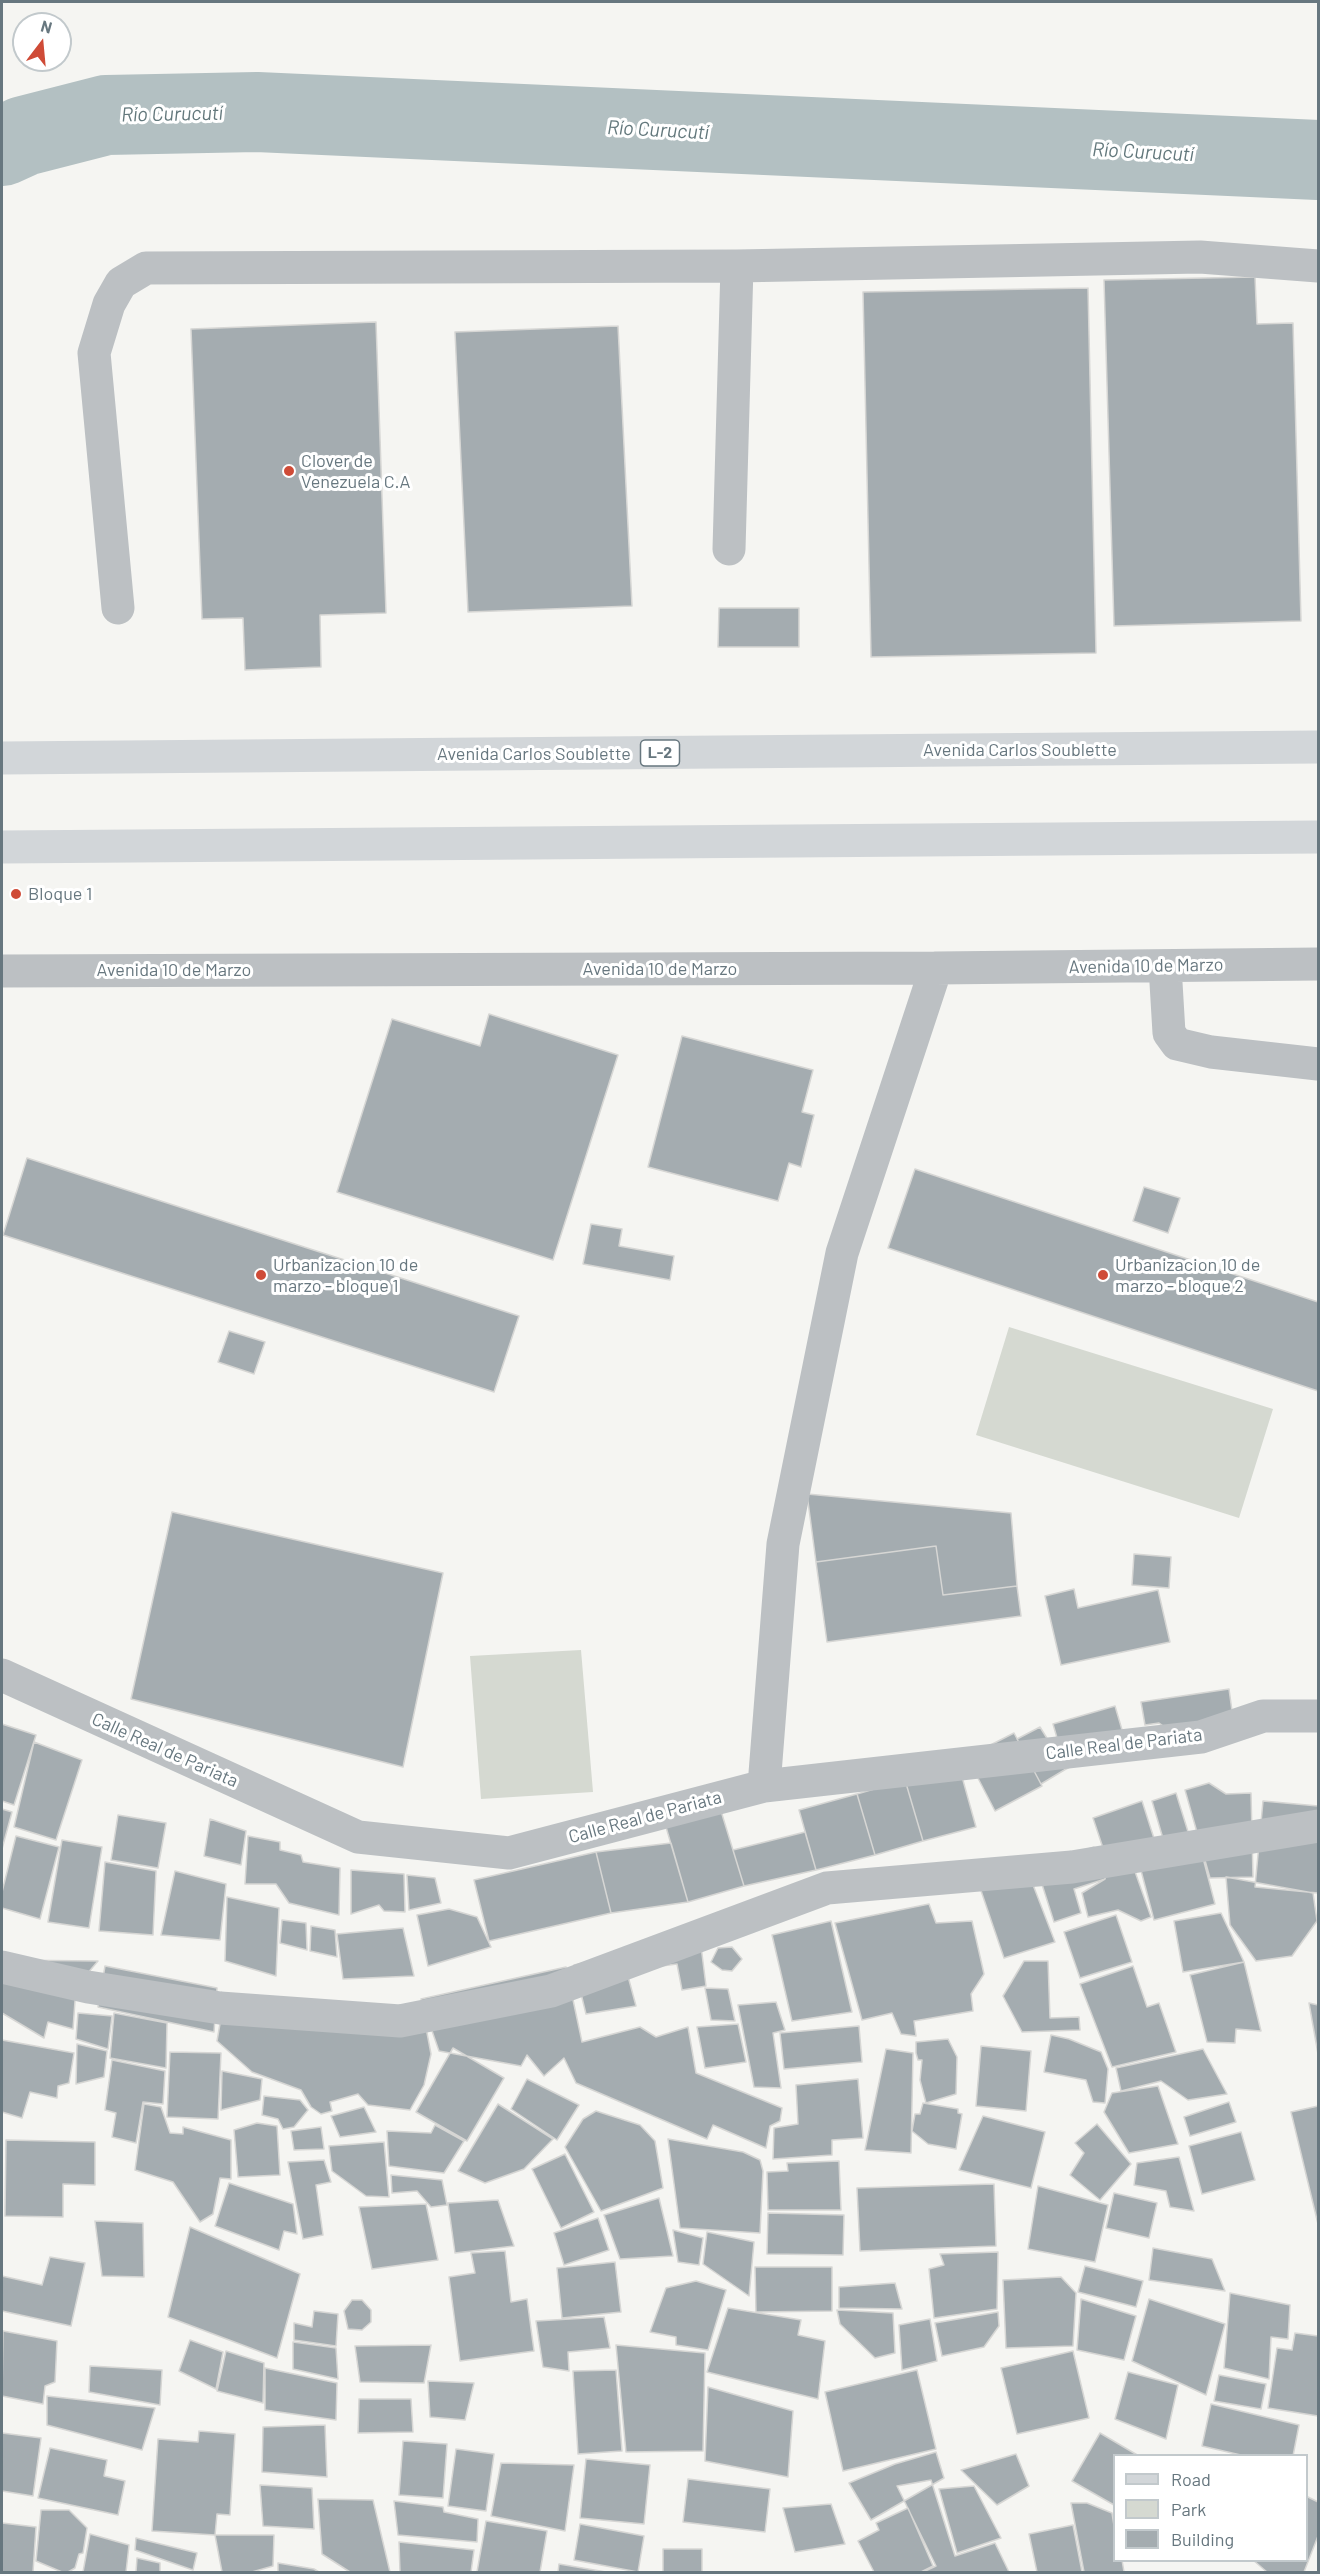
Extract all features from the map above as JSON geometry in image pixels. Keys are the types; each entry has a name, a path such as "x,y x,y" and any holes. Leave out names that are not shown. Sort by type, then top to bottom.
{"main road":[{"name":"Avenida Carlos Soublette","path":"2,758 1318,747"},
{"path":"2,847 1318,837"}],"street":[{"path":"118,608 94,353 109,304 121,283 146,268 737,266 1200,257 1318,266"},
{"path":"729,549 737,266"},
{"name":"Avenida 10 de Marzo","path":"2,971 936,968 1318,964"},
{"path":"1165,966 1169,1034 1177,1044 1210,1052 1318,1064"},
{"path":"764,1786 783,1544 842,1253 936,968"},
{"name":"Calle Real de Pariata","path":"2,1675 358,1837 509,1853 764,1786 1201,1737 1263,1716 1318,1716"},
{"path":"2,1967 88,1987 220,2008 400,2021 551,1991 827,1888 1072,1867 1318,1826"}],"green space":[{"path":"1009,1327 1273,1409 1239,1518 976,1435"},
{"path":"581,1650 593,1792 481,1799 470,1656"}],"building":[{"path":"1255,277 1257,324 1293,323 1301,621 1114,626 1104,280"},
{"path":"1088,288 1096,653 871,657 863,292"},
{"name":"Clover de Venezuela C.A","path":"376,322 386,613 320,615 321,667 245,670 243,618 202,619 191,329"},
{"path":"618,326 632,606 468,612 455,332"},
{"path":"719,608 799,608 799,647 718,647"},
{"path":"489,1014 618,1055 553,1260 337,1192 392,1019 480,1046"},
{"path":"682,1036 813,1070 802,1112 814,1115 801,1167 789,1163 778,1201 648,1167"},
{"name":"Urbanizacion 10 de marzo - bloque 1","path":"27,1158 519,1316 494,1392 3,1235"},
{"name":"Urbanizacion 10 de marzo - bloque 2","path":"915,1169 1318,1302 1318,1391 888,1248"},
{"path":"1144,1187 1180,1198 1168,1233 1133,1221"},
{"path":"591,1224 622,1229 619,1246 674,1256 670,1280 583,1264"},
{"path":"229,1331 265,1342 254,1374 218,1362"},
{"path":"807,1494 1011,1513 1017,1586 943,1595 936,1546 816,1562"},
{"path":"172,1512 443,1573 403,1767 131,1699"},
{"path":"936,1546 943,1595 1017,1586 1021,1616 827,1642 816,1562"},
{"path":"1134,1554 1171,1557 1169,1588 1132,1585"},
{"path":"1074,1589 1078,1608 1158,1590 1170,1642 1061,1665 1045,1596"},
{"path":"1229,1689 1235,1733 1183,1740 1159,1723 1145,1725 1141,1702"},
{"path":"1115,1706 1125,1740 1066,1769 1053,1724"},
{"path":"2,1724 36,1735 14,1805 2,1801"},
{"path":"1040,1727 1066,1769 1041,1784 1017,1739"},
{"path":"1014,1733 1042,1786 995,1811 967,1757"},
{"path":"34,1742 82,1760 56,1840 14,1827"},
{"path":"959,1766 976,1827 923,1841 905,1780"},
{"path":"905,1780 923,1841 875,1855 857,1794"},
{"path":"1209,1783 1226,1794 1251,1793 1253,1877 1210,1878 1185,1790"},
{"path":"1176,1793 1194,1851 1169,1859 1152,1801"},
{"path":"857,1794 875,1855 816,1870 799,1810"},
{"path":"1142,1801 1159,1854 1110,1869 1093,1818"},
{"path":"1263,1801 1318,1806 1318,1893 1255,1887"},
{"path":"2,1809 12,1812 2,1849"},
{"path":"721,1811 744,1886 688,1902 666,1827"},
{"path":"118,1815 166,1823 158,1868 111,1860"},
{"path":"210,1819 246,1831 241,1865 204,1856"},
{"path":"805,1832 816,1870 744,1886 733,1850"},
{"path":"16,1836 59,1847 40,1919 2,1908 2,1892"},
{"path":"248,1836 280,1842 280,1850 301,1855 303,1862 340,1868 339,1915 289,1903 276,1884 245,1884"},
{"path":"62,1840 102,1847 89,1928 48,1922"},
{"path":"671,1843 688,1902 611,1913 596,1852"},
{"path":"1094,1847 1105,1879 1074,1889 1081,1913 1054,1922 1040,1878 1056,1859"},
{"path":"596,1852 611,1913 489,1941 474,1880"},
{"path":"1202,1854 1215,1904 1154,1920 1138,1859"},
{"path":"105,1862 156,1871 153,1935 99,1931"},
{"path":"1132,1863 1151,1917 1141,1921 1118,1910 1088,1917 1082,1893 1105,1879 1107,1872"},
{"path":"1025,1864 1055,1942 1004,1958 976,1876"},
{"path":"351,1870 404,1874 405,1912 384,1911 379,1905 351,1914"},
{"path":"175,1871 226,1884 220,1940 161,1935"},
{"path":"407,1875 435,1878 441,1903 409,1910"},
{"path":"1226,1877 1313,1893 1317,1921 1292,1956 1256,1961 1230,1925"},
{"path":"227,1897 279,1908 276,1976 225,1961"},
{"path":"929,1904 936,1923 972,1921 984,1974 971,1994 973,2011 914,2021 916,2036 901,2034 892,2013 862,2020 835,1923"},
{"path":"449,1909 477,1917 491,1947 428,1966 417,1915"},
{"path":"1221,1913 1244,1962 1183,1972 1174,1921"},
{"path":"1116,1915 1132,1962 1080,1978 1064,1932"},
{"path":"282,1920 306,1923 307,1950 280,1943"},
{"path":"831,1921 852,2012 792,2021 772,1935"},
{"path":"311,1926 335,1930 337,1957 310,1951"},
{"path":"403,1928 414,1976 343,1979 337,1934"},
{"path":"701,1946 706,1986 682,1990 677,1964 631,1970"},
{"path":"732,1947 742,1959 732,1971 722,1970 711,1962 718,1948"},
{"path":"622,1954 636,2006 586,2014 574,1965"},
{"path":"2,1960 98,1961 76,1987 73,2029 48,2022 44,2038 2,2013"},
{"path":"1024,1961 1048,1961 1050,2018 1079,2017 1080,2030 1022,2032 1003,1996"},
{"path":"1244,1962 1261,2031 1236,2029 1235,2043 1207,2042 1190,1975"},
{"path":"105,1966 217,1988 214,2032 98,2007"},
{"path":"1133,1966 1147,2007 1159,2003 1176,2052 1112,2067 1080,1984"},
{"path":"566,1967 582,2042 640,2027 656,2037 688,2027 696,2073 782,2108 780,2121 770,2126 766,2148 713,2125 707,2139 576,2083 564,2058 544,2076 527,2055 521,2066 439,2051 421,1999"},
{"path":"705,1988 728,1989 735,2021 711,2020"},
{"path":"225,1995 424,2017 431,2054 424,2085 410,2110 368,2105 358,2094 330,2102 332,2111 321,2114 311,2107 301,2090 252,2072 217,2041"},
{"path":"776,2002 785,2030 773,2033 781,2088 754,2087 738,2005"},
{"path":"1309,2003 1318,2005 1318,2054"},
{"path":"78,2013 112,2016 108,2049 76,2039"},
{"path":"114,2013 167,2023 166,2068 110,2058"},
{"path":"738,2024 746,2062 705,2068 697,2027"},
{"path":"859,2026 862,2062 784,2069 780,2033"},
{"path":"1051,2035 1069,2039 1101,2052 1108,2069 1105,2103 1093,2102 1086,2080 1044,2072"},
{"path":"948,2039 957,2057 956,2094 926,2103 920,2080 922,2060 918,2060 916,2042"},
{"path":"2,2040 74,2053 69,2083 58,2086 57,2098 30,2092 22,2118 2,2112"},
{"path":"77,2044 107,2051 104,2077 76,2084"},
{"path":"981,2046 1031,2051 1026,2111 976,2106"},
{"path":"453,2048 504,2078 467,2141 416,2112"},
{"path":"886,2049 913,2053 911,2153 865,2150"},
{"path":"1203,2049 1227,2094 1188,2100 1161,2081 1121,2091 1116,2068"},
{"path":"170,2052 221,2053 218,2119 167,2117"},
{"path":"112,2060 165,2071 163,2104 143,2102 136,2143 112,2137 116,2113 105,2110"},
{"path":"222,2071 262,2079 260,2100 221,2110"},
{"path":"527,2079 579,2105 557,2140 511,2109"},
{"path":"858,2079 863,2138 832,2140 832,2155 773,2159 774,2128 798,2124 796,2085"},
{"path":"1158,2086 1178,2144 1129,2153 1104,2112 1112,2093"},
{"path":"264,2096 300,2100 308,2110 294,2127 283,2129 278,2119 262,2115"},
{"path":"1229,2102 1236,2122 1190,2136 1184,2117"},
{"path":"923,2103 958,2109 958,2113 962,2114 956,2149 928,2144 912,2131 915,2114 920,2114"},
{"path":"144,2104 161,2107 170,2133 183,2134 183,2127 231,2140 231,2179 220,2178 213,2214 200,2222 173,2182 135,2170"},
{"path":"498,2104 553,2139 524,2169 485,2183 458,2171"},
{"path":"1318,2106 1318,2224 1291,2112"},
{"path":"364,2107 376,2132 340,2137 331,2116"},
{"path":"596,2111 640,2125 655,2141 663,2188 601,2211 565,2147 583,2119"},
{"path":"983,2116 1045,2132 1031,2188 959,2170"},
{"path":"257,2123 277,2126 280,2175 238,2177 234,2130"},
{"path":"1097,2124 1131,2164 1100,2200 1070,2175 1084,2153 1075,2143"},
{"path":"435,2125 464,2141 444,2173 389,2166 387,2131 431,2133"},
{"path":"321,2127 324,2149 294,2150 291,2131"},
{"path":"1241,2132 1255,2180 1202,2194 1189,2146"},
{"path":"668,2139 743,2152 760,2160 763,2171 760,2233 680,2228"},
{"path":"6,2140 95,2142 95,2185 63,2184 63,2217 5,2216"},
{"path":"384,2142 389,2197 366,2196 332,2171 329,2146"},
{"path":"565,2154 594,2212 561,2228 532,2169"},
{"path":"1179,2157 1194,2211 1170,2207 1166,2191 1134,2185 1137,2163"},
{"path":"324,2160 331,2182 316,2185 323,2235 303,2239 288,2162"},
{"path":"839,2161 841,2210 768,2210 767,2172 788,2171 787,2163"},
{"path":"391,2175 442,2180 447,2205 431,2207 417,2191 392,2193"},
{"path":"229,2183 293,2204 297,2234 284,2231 279,2250 215,2226"},
{"path":"994,2184 996,2246 860,2251 857,2188"},
{"path":"1038,2186 1108,2205 1095,2262 1028,2249"},
{"path":"1114,2193 1157,2203 1149,2238 1106,2228"},
{"path":"659,2198 673,2256 620,2259 604,2215"},
{"path":"498,2200 514,2246 455,2253 448,2203"},
{"path":"426,2204 438,2260 372,2269 359,2207"},
{"path":"768,2213 844,2215 843,2255 767,2254"},
{"path":"598,2218 609,2250 564,2265 554,2233"},
{"path":"95,2221 143,2223 144,2277 102,2276"},
{"path":"190,2227 300,2274 277,2358 168,2317"},
{"path":"673,2230 703,2238 699,2265 678,2262"},
{"path":"707,2232 754,2242 749,2296 703,2264"},
{"path":"1153,2248 1212,2259 1225,2291 1149,2280"},
{"path":"505,2251 511,2302 527,2299 534,2351 460,2361 449,2277 475,2273 471,2253"},
{"path":"998,2252 997,2309 934,2318 929,2269 944,2265 940,2254"},
{"path":"50,2257 85,2263 71,2326 2,2311 2,2276 42,2285"},
{"path":"615,2262 621,2312 562,2318 557,2268"},
{"path":"1085,2266 1143,2281 1136,2307 1078,2292"},
{"path":"755,2267 832,2267 832,2311 756,2312"},
{"path":"1061,2277 1076,2293 1073,2346 1006,2348 1003,2280"},
{"path":"696,2281 726,2290 708,2350 676,2345 676,2337 650,2332 666,2288"},
{"path":"895,2283 902,2309 839,2308 839,2287"},
{"path":"1230,2293 1290,2305 1288,2339 1271,2337 1269,2379 1224,2368"},
{"path":"1081,2299 1136,2316 1124,2360 1077,2350"},
{"path":"1149,2299 1225,2324 1206,2395 1132,2361"},
{"path":"352,2300 362,2300 371,2310 371,2322 362,2330 348,2329 344,2311"},
{"path":"728,2308 801,2320 798,2335 825,2341 818,2399 707,2372"},
{"path":"837,2310 893,2313 895,2353 875,2358 840,2324"},
{"path":"314,2311 338,2314 336,2346 294,2340 294,2323 312,2327"},
{"path":"998,2312 999,2326 984,2347 942,2356 935,2323"},
{"path":"604,2317 610,2348 568,2352 569,2371 543,2367 536,2321"},
{"path":"930,2319 937,2361 902,2370 899,2325"},
{"path":"3,2331 57,2341 55,2382 45,2386 43,2404 2,2396"},
{"path":"1295,2333 1318,2336 1318,2416 1268,2408 1277,2348 1292,2350"},
{"path":"190,2340 223,2352 216,2389 179,2371"},
{"path":"293,2342 336,2348 338,2379 293,2369"},
{"path":"431,2345 424,2383 360,2382 355,2346"},
{"path":"616,2345 705,2353 703,2451 626,2452"},
{"path":"226,2351 264,2363 263,2403 217,2391"},
{"path":"1073,2351 1089,2418 1017,2434 1001,2368"},
{"path":"90,2366 162,2370 160,2405 89,2392"},
{"path":"265,2368 337,2383 336,2420 265,2410"},
{"path":"616,2370 622,2451 578,2454 573,2371"},
{"path":"917,2370 936,2449 843,2471 825,2392"},
{"path":"1128,2372 1178,2385 1166,2439 1115,2419"},
{"path":"1219,2375 1266,2384 1261,2409 1214,2401"},
{"path":"428,2381 474,2383 465,2420 430,2417"},
{"path":"708,2387 793,2411 788,2477 705,2461"},
{"path":"47,2396 155,2408 142,2450 47,2425"},
{"path":"359,2399 411,2399 413,2432 358,2433"},
{"path":"1211,2404 1299,2425 1293,2454 1236,2454 1202,2446"},
{"path":"325,2425 327,2477 262,2472 263,2427"},
{"path":"199,2431 235,2434 230,2515 217,2514 215,2535 152,2531 158,2439 198,2442"},
{"path":"2,2433 41,2438 33,2496 2,2491"},
{"path":"1100,2433 1136,2454 1113,2454 1113,2504 1072,2481"},
{"path":"403,2441 447,2444 443,2498 399,2495"},
{"path":"50,2448 107,2460 104,2476 125,2481 118,2515 38,2498"},
{"path":"456,2449 494,2454 486,2511 448,2506"},
{"path":"936,2452 944,2478 871,2520 849,2483 895,2464"},
{"path":"1016,2454 1029,2486 997,2505 961,2470"},
{"path":"586,2459 650,2465 644,2524 580,2518"},
{"path":"501,2463 574,2465 565,2531 491,2516"},
{"path":"688,2479 770,2489 765,2532 683,2522"},
{"path":"931,2480 955,2556 995,2543 1009,2572 923,2572 936,2566 897,2486"},
{"path":"260,2485 312,2488 314,2529 263,2526"},
{"path":"974,2486 1001,2538 957,2553 939,2489"},
{"path":"1308,2497 1318,2502 1318,2536 1308,2562"},
{"path":"318,2499 373,2500 390,2572 350,2572 322,2554"},
{"path":"394,2501 443,2507 444,2512 478,2519 477,2542 398,2535"},
{"path":"1071,2503 1087,2503 1112,2513 1113,2562 1122,2562 1124,2572 1084,2572"},
{"path":"831,2504 845,2544 795,2552 783,2508"},
{"path":"908,2508 933,2566 921,2572 874,2572 858,2541 879,2530 876,2523"},
{"path":"41,2510 69,2510 87,2528 83,2553 79,2554 75,2568 68,2572 62,2572 36,2561"},
{"path":"486,2521 547,2531 540,2572 477,2572"},
{"path":"2,2523 36,2527 33,2572 2,2572"},
{"path":"580,2524 644,2536 638,2572 574,2560"},
{"path":"1073,2525 1082,2572 1037,2572 1029,2534"},
{"path":"90,2534 129,2545 126,2572 83,2572"},
{"path":"215,2535 274,2535 273,2566 252,2572 222,2572"},
{"path":"136,2538 197,2553 193,2570 135,2550"},
{"path":"399,2542 474,2550 471,2572 400,2572"},
{"path":"663,2549 702,2549 702,2572 663,2572"},
{"path":"137,2558 160,2563 160,2572 136,2572"},
{"path":"1255,2562 1308,2562 1304,2572 1267,2572"},
{"path":"278,2563 314,2569 319,2572 278,2572"},
{"path":"559,2564 606,2572 558,2572"}],"waterway":[{"name":"Río Curucutí","path":"2,146 24,136 106,115 257,112 1318,160"}],"place":[{"name":"Clover de Venezuela C.A","path":"289,471"},
{"name":"Bloque 1","path":"16,894"},
{"name":"Urbanizacion 10 de marzo - bloque 1","path":"261,1275"},
{"name":"Urbanizacion 10 de marzo - bloque 2","path":"1103,1275"}]}
